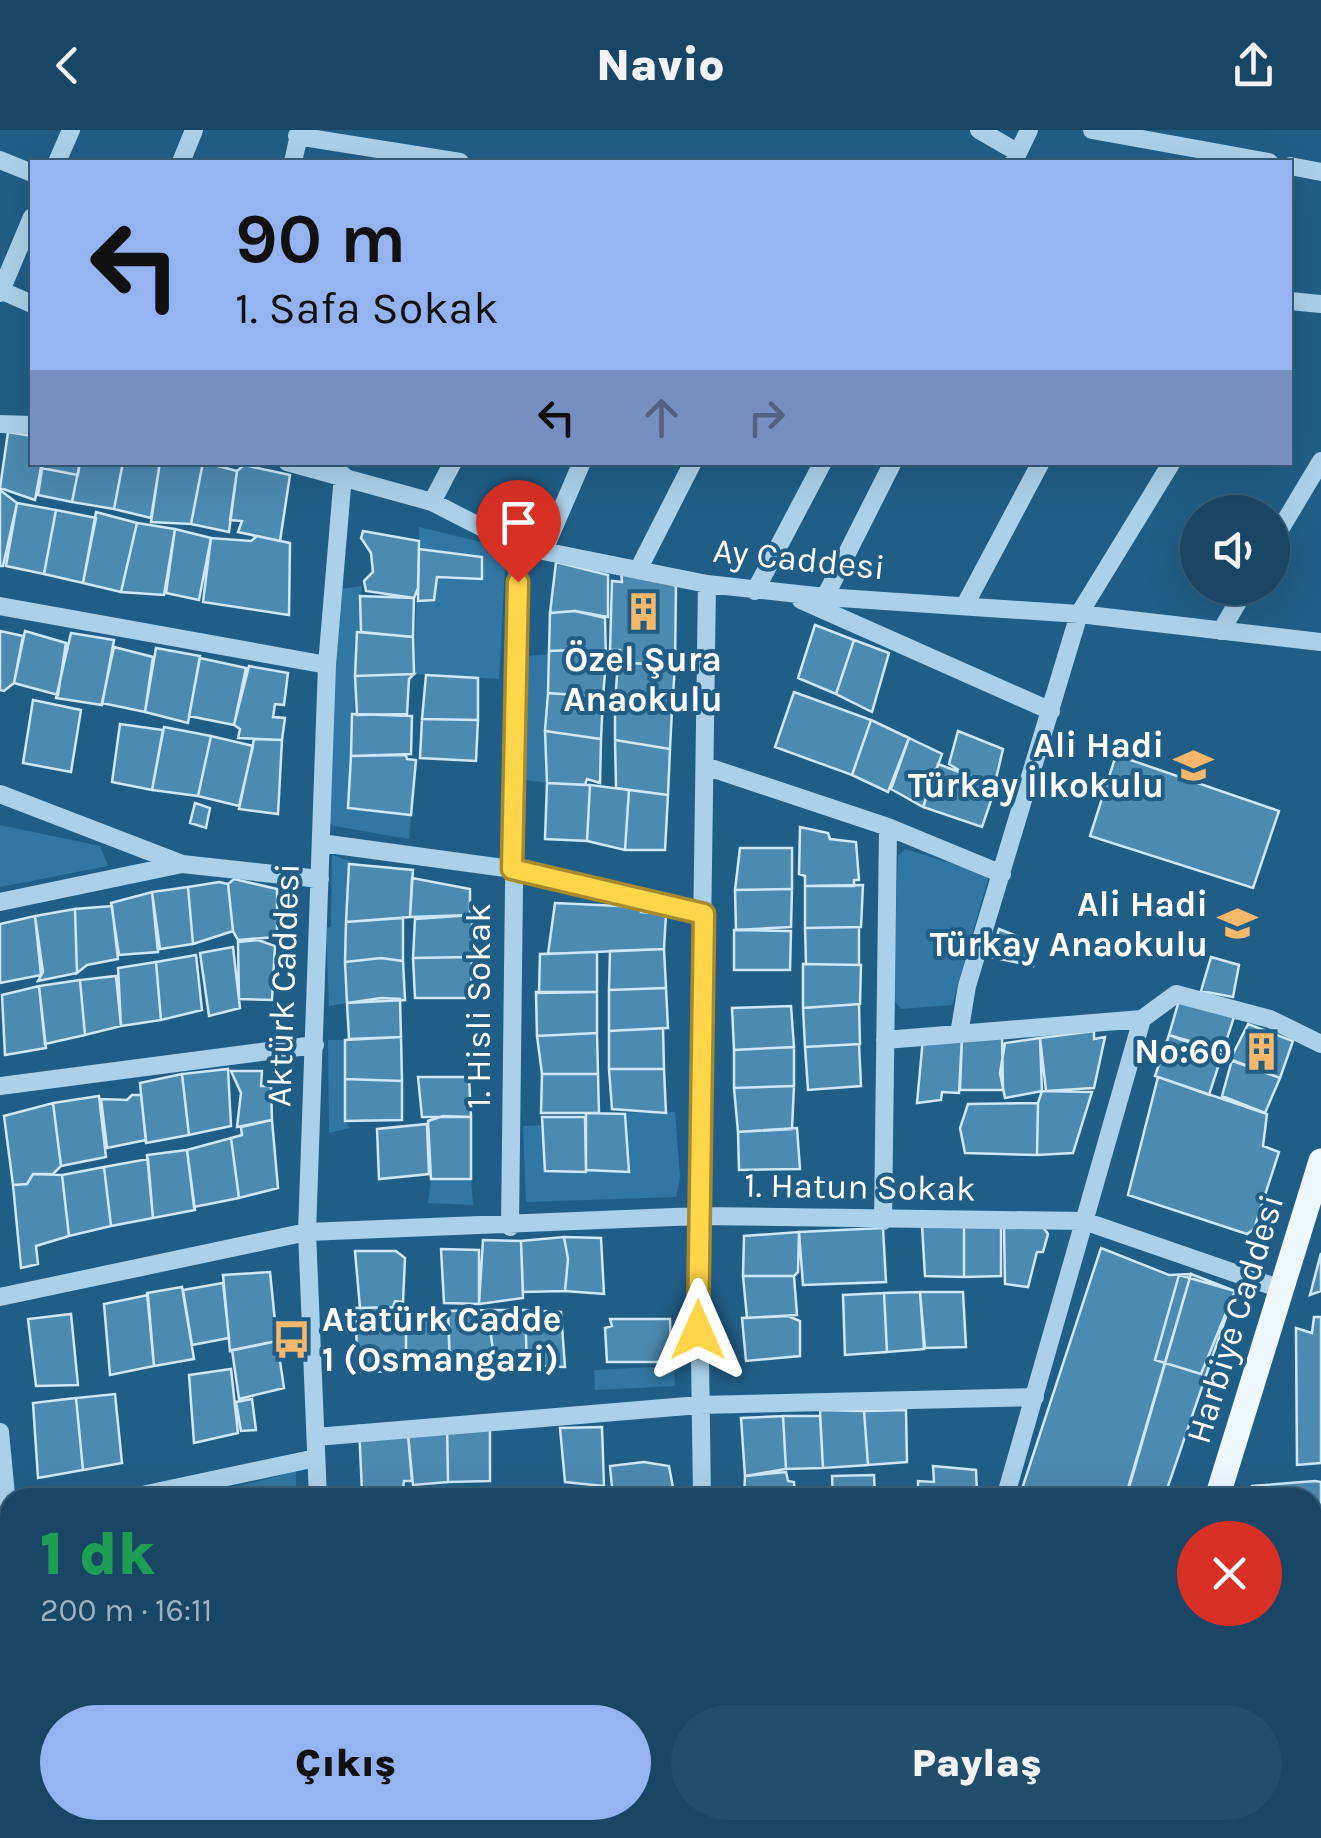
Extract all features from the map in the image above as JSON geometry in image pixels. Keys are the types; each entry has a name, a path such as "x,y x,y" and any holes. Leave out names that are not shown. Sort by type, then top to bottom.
{"main road":[{"name":"Harbiye Caddesi","path":"1220,1488 1321,1161"}],"street":[{"path":"57,160 71,130"},
{"path":"182,160 194,130"},
{"path":"979,130 1015,157 1029,130"},
{"path":"1092,130 1258,160"},
{"path":"293,160 299,133 449,160"},
{"path":"0,160 30,172"},
{"path":"1292,166 1321,172"},
{"path":"30,222 0,291 30,303"},
{"path":"1292,300 1321,304"},
{"path":"0,424 30,425"},
{"path":"1290,513 1321,461"},
{"path":"432,502 451,465"},
{"path":"544,550 581,465"},
{"path":"638,570 691,465"},
{"path":"755,591 821,465"},
{"path":"825,597 891,465"},
{"path":"965,605 1040,465"},
{"path":"959,1034 966,986 1079,614 1170,465"},
{"name":"Ay Caddesi","path":"321,466 432,502 518,546 707,584 786,594 1079,614 1321,642"},
{"name":"Aktürk Caddesi","path":"318,1488 307,1232 327,666 343,474"},
{"name":"1. Hisli Sokak","path":"510,1227 518,546"},
{"path":"702,1488 698,1216 707,584"},
{"path":"786,594 1051,711"},
{"path":"1220,631 1236,605"},
{"path":"0,606 327,666"},
{"path":"705,766 888,827 1002,874"},
{"path":"0,794 182,864 320,879"},
{"path":"884,1221 888,827"},
{"path":"320,844 512,869 704,914"},
{"path":"0,902 182,864"},
{"path":"885,1040 1142,1019 1176,994 1270,1020 1321,1044"},
{"path":"1008,1488 1142,1019"},
{"path":"0,1086 315,1045"},
{"name":"1. Hatun Sokak","path":"0,1297 307,1232 510,1227 698,1216 1084,1221 1281,1289"},
{"path":"316,1438 699,1406 1034,1397"},
{"path":"0,1432 4,1488"},
{"path":"175,1488 316,1458"}],"shaded area":[{"path":"419,527 506,548 499,679 414,674"},
{"path":"362,586 348,808 411,815 409,839 334,826 327,820 340,589"},
{"path":"549,654 547,783 525,780 527,656"},
{"path":"0,825 100,846 108,866 0,887"},
{"path":"905,849 989,875 952,1005 901,1009 893,999 898,856"},
{"path":"332,855 359,864 349,865 347,1003 329,1006 326,928 331,926"},
{"path":"328,1040 345,1040 345,1121 350,1128 329,1133"},
{"path":"675,1112 680,1177 676,1197 526,1202 523,1126 585,1124 586,1113"},
{"path":"431,1179 471,1179 473,1205 428,1203"},
{"path":"674,1366 675,1386 595,1390 594,1370"},
{"path":"296,1471 296,1488 233,1488"}],"building":[{"path":"8,432 30,436 30,465 41,465 35,500 0,488"},
{"path":"42,465 80,465 78,475 41,468"},
{"path":"43,465 79,465 72,502 38,495"},
{"path":"79,465 122,465 114,509 72,502"},
{"path":"122,465 160,465 151,518 114,509"},
{"path":"160,465 202,465 191,524 151,522"},
{"path":"202,465 237,471 229,532 191,524"},
{"path":"244,465 290,475 280,541 238,532 242,521 230,520 237,471"},
{"path":"0,490 17,503 3,566 0,566"},
{"path":"17,503 56,510 44,574 6,566"},
{"path":"56,510 96,518 83,583 44,574"},
{"path":"96,512 137,523 121,592 83,583"},
{"path":"137,523 175,529 164,595 121,592"},
{"path":"175,529 211,538 199,600 166,593"},
{"path":"363,531 419,541 418,588 414,598 366,591 364,581 373,572 371,553 361,538"},
{"path":"257,536 290,543 289,615 203,602 211,538 251,541"},
{"path":"419,549 482,557 482,579 437,577 434,600 418,601"},
{"path":"556,562 608,575 608,617 575,611 550,613"},
{"name":"Özel Şura Anaokulu","path":"621,572 676,583 675,666 618,662 620,650 610,650 612,581 622,582"},
{"path":"360,596 414,598 413,637 361,632"},
{"path":"575,611 605,618 606,661 576,650 549,651 550,613"},
{"path":"815,625 854,640 836,694 798,678"},
{"path":"0,631 23,636 14,683 4,691 0,690"},
{"path":"25,631 66,643 58,695 14,683"},
{"path":"357,632 413,637 414,674 355,676"},
{"path":"71,633 114,640 102,705 56,698"},
{"path":"854,640 889,653 872,712 836,694"},
{"path":"114,647 153,657 145,712 102,703"},
{"path":"156,648 200,656 188,723 145,712"},
{"path":"576,650 606,661 603,697 548,693 549,651"},
{"path":"200,658 246,668 234,725 189,716"},
{"path":"618,662 675,666 672,709 615,702"},
{"path":"249,666 288,673 284,705 275,704 273,717 285,718 282,740 238,738 240,729 234,725"},
{"path":"414,674 409,679 407,714 357,715 355,676"},
{"path":"426,675 478,678 478,720 422,719"},
{"path":"794,692 871,720 852,775 775,747"},
{"path":"548,693 603,697 601,739 545,731"},
{"path":"33,700 81,710 71,772 23,763"},
{"path":"615,702 672,709 670,749 615,740"},
{"path":"352,714 412,716 411,754 351,756"},
{"path":"422,719 478,720 476,761 420,758"},
{"path":"871,720 909,738 888,792 852,775"},
{"path":"120,724 163,730 152,790 112,782"},
{"path":"164,727 211,736 198,796 152,790"},
{"path":"545,731 601,739 600,783 587,779 585,785 547,783"},
{"path":"958,731 1003,749 995,783 967,775 949,764"},
{"path":"211,736 253,746 239,806 198,796"},
{"path":"909,738 942,754 923,807 891,789"},
{"path":"254,739 282,740 278,814 239,809"},
{"path":"615,740 670,749 668,795 616,788"},
{"path":"406,755 407,759 416,760 411,815 348,808 351,756"},
{"path":"1116,755 1279,811 1253,888 1090,836"},
{"path":"938,764 996,786 982,827 923,807"},
{"path":"547,783 590,785 587,841 545,839"},
{"path":"590,785 629,790 625,850 587,841"},
{"path":"629,790 668,795 665,850 625,850"},
{"path":"195,803 210,808 206,828 190,823"},
{"path":"800,827 828,833 830,839 856,842 859,880 854,880 854,886 805,886 805,876 799,874"},
{"path":"740,848 792,848 792,889 735,890"},
{"path":"349,864 413,870 410,917 346,922"},
{"path":"412,878 470,889 470,915 410,917"},
{"path":"234,879 277,889 277,937 238,940 233,931 228,884"},
{"path":"228,884 233,931 193,944 188,887"},
{"path":"863,885 861,927 805,928 805,886"},
{"path":"188,887 193,944 160,949 152,892"},
{"path":"792,889 791,927 736,930 735,890"},
{"path":"152,892 158,952 119,955 111,903"},
{"path":"555,903 641,907 641,912 666,914 664,949 548,954"},
{"path":"112,906 118,959 87,965 77,973 75,909"},
{"path":"75,909 77,973 38,981 43,972 35,916"},
{"path":"472,915 472,957 413,958 415,919"},
{"path":"35,916 41,975 0,983 0,924"},
{"path":"403,918 403,961 381,958 345,962 346,922"},
{"path":"859,927 859,965 806,964 805,928"},
{"path":"999,929 1036,944 1033,966 991,957"},
{"path":"734,930 791,931 790,970 734,970"},
{"path":"258,940 275,946 272,1000 239,999 238,942"},
{"path":"233,947 240,1008 209,1016 200,953"},
{"path":"664,949 666,988 609,990 610,951"},
{"path":"597,952 597,992 539,993 540,954"},
{"path":"196,955 202,1010 161,1020 156,962"},
{"path":"472,957 471,998 415,998 413,958"},
{"path":"1211,957 1239,965 1233,997 1201,991"},
{"path":"381,958 403,961 405,1000 347,1003 345,962"},
{"path":"156,962 161,1020 121,1026 118,968"},
{"path":"803,964 861,965 860,1004 803,1008"},
{"path":"116,976 121,1026 85,1035 80,980"},
{"path":"80,980 85,1035 45,1044 39,986"},
{"path":"39,986 46,1048 5,1055 2,995"},
{"path":"666,988 668,1028 609,1031 609,990"},
{"path":"536,992 597,992 597,1033 537,1036"},
{"path":"1180,997 1234,1017 1223,1051 1169,1035"},
{"path":"400,999 401,1037 349,1039 347,1003"},
{"path":"859,1004 860,1044 805,1047 803,1008"},
{"path":"791,1006 794,1047 734,1050 732,1008"},
{"name":"No:60","path":"1248,1024 1293,1041 1280,1078 1230,1060"},
{"path":"663,1028 664,1069 609,1069 609,1031"},
{"path":"1094,1031 1094,1039 1105,1037 1094,1088 1046,1091 1040,1038"},
{"path":"597,1033 598,1074 542,1074 537,1036"},
{"path":"1002,1035 1003,1090 960,1090 962,1037"},
{"path":"1169,1035 1222,1055 1209,1095 1155,1076"},
{"path":"401,1037 402,1081 345,1079 345,1040"},
{"path":"962,1037 959,1093 942,1092 941,1100 917,1103 923,1038"},
{"path":"1040,1038 1042,1091 1005,1098 1000,1073 1005,1043"},
{"path":"859,1044 861,1086 808,1090 805,1047"},
{"path":"794,1047 794,1086 734,1088 734,1050"},
{"path":"1232,1060 1280,1078 1265,1113 1222,1096"},
{"path":"228,1069 231,1126 189,1135 182,1074"},
{"path":"609,1069 664,1069 666,1113 612,1109"},
{"path":"231,1071 262,1071 261,1086 271,1086 272,1120 237,1127 241,1093"},
{"path":"182,1074 189,1135 146,1143 140,1083"},
{"path":"542,1074 598,1074 599,1113 541,1113"},
{"path":"418,1077 469,1077 471,1117 422,1117"},
{"path":"1158,1077 1267,1114 1263,1146 1279,1152 1254,1229 1247,1234 1128,1195"},
{"path":"345,1079 402,1081 402,1120 345,1121"},
{"path":"794,1086 792,1129 738,1132 734,1088"},
{"path":"1042,1091 1092,1092 1073,1153 1037,1155 1038,1103"},
{"path":"132,1095 141,1095 146,1140 107,1148 101,1099 127,1100"},
{"path":"99,1096 106,1157 61,1166 53,1103"},
{"path":"53,1103 61,1166 53,1174 33,1174 27,1184 13,1185 4,1116"},
{"path":"1038,1103 1037,1155 965,1153 960,1128 968,1104"},
{"path":"586,1113 625,1114 629,1172 586,1170"},
{"path":"443,1116 471,1117 471,1179 431,1179 428,1121"},
{"path":"542,1117 585,1117 586,1172 545,1171"},
{"path":"272,1120 278,1188 239,1198 231,1138 242,1135 241,1127"},
{"path":"427,1124 429,1174 379,1179 377,1129"},
{"path":"797,1128 800,1169 739,1170 738,1132"},
{"path":"231,1138 239,1198 194,1207 187,1150"},
{"path":"187,1150 195,1210 153,1218 147,1155"},
{"path":"148,1159 153,1218 111,1226 104,1167"},
{"path":"104,1167 111,1226 69,1236 62,1175"},
{"path":"33,1174 62,1175 69,1236 36,1246 38,1264 21,1268 13,1185 27,1184"},
{"path":"922,1226 964,1226 964,1277 925,1276"},
{"path":"964,1226 1001,1226 1001,1276 964,1277"},
{"path":"1004,1227 1043,1227 1048,1234 1043,1252 1037,1252 1028,1287 1005,1284"},
{"path":"883,1228 886,1282 803,1285 799,1232"},
{"path":"799,1232 798,1272 794,1276 743,1276 744,1236"},
{"path":"564,1237 568,1259 565,1291 523,1292 521,1241"},
{"path":"564,1237 601,1238 604,1294 565,1291 568,1259"},
{"path":"483,1240 521,1241 523,1298 479,1304"},
{"path":"1101,1248 1169,1275 1191,1274 1128,1488 1022,1488"},
{"path":"441,1249 479,1250 479,1304 444,1303"},
{"path":"355,1251 396,1251 405,1258 403,1302 395,1301 393,1307 360,1308"},
{"path":"1321,1253 1321,1291 1310,1295"},
{"path":"270,1272 277,1341 230,1351 223,1275"},
{"path":"1191,1274 1235,1291 1167,1488 1129,1488"},
{"path":"1179,1275 1235,1291 1201,1374 1155,1360"},
{"path":"743,1276 794,1276 797,1315 747,1318"},
{"path":"223,1283 229,1338 192,1345 183,1290"},
{"path":"182,1287 194,1359 154,1366 147,1293"},
{"path":"920,1292 924,1349 887,1352 884,1293"},
{"path":"920,1292 963,1292 966,1347 925,1348"},
{"path":"884,1293 887,1352 845,1355 843,1295"},
{"path":"148,1295 154,1366 110,1375 104,1304"},
{"path":"406,1307 406,1371 357,1372 356,1308"},
{"path":"487,1310 494,1356 489,1365 450,1364 448,1311"},
{"path":"487,1310 525,1310 527,1366 489,1365 494,1356"},
{"path":"525,1310 561,1312 565,1367 527,1366"},
{"path":"448,1311 450,1370 406,1371 406,1314"},
{"path":"71,1314 78,1385 36,1386 28,1319"},
{"path":"788,1316 800,1321 800,1356 746,1361 742,1318"},
{"path":"1314,1317 1321,1317 1321,1463 1297,1465 1296,1328 1312,1333"},
{"path":"610,1319 670,1319 671,1362 607,1362 605,1328 612,1326"},
{"path":"277,1341 284,1388 239,1399 232,1350"},
{"path":"231,1369 238,1433 194,1443 189,1375"},
{"path":"115,1394 122,1463 83,1470 76,1398"},
{"path":"76,1398 83,1470 38,1478 33,1403"},
{"path":"252,1399 256,1430 241,1431 236,1402"},
{"path":"820,1410 864,1411 868,1465 823,1468"},
{"path":"906,1410 907,1462 868,1465 864,1411"},
{"path":"783,1416 786,1469 745,1476 741,1418"},
{"path":"783,1416 820,1416 823,1468 786,1469"},
{"path":"490,1422 490,1481 448,1482 447,1423"},
{"path":"447,1423 448,1482 413,1485 407,1424"},
{"path":"407,1424 412,1481 404,1481 403,1488 362,1488 359,1426"},
{"path":"602,1427 604,1486 565,1482 560,1428"},
{"path":"644,1462 669,1466 673,1488 612,1488 610,1466"},
{"path":"933,1466 976,1470 977,1488 918,1488 918,1481 934,1482"},
{"path":"786,1472 794,1488 744,1488 745,1476"},
{"path":"874,1475 875,1488 833,1488 832,1476"},
{"path":"1315,1481 1321,1482 1321,1488 1252,1486"}],"place":[{"name":"Özel Şura Anaokulu","path":"643,612"},
{"name":"Ali Hadi Türkay İlkokulu","path":"1194,765"},
{"name":"Ali Hadi Türkay Anaokulu","path":"1238,924"},
{"name":"No:60","path":"1262,1051"},
{"name":"Atatürk Cadde 1 (Osmangazi)","path":"292,1339"}],"route":[{"path":"518,582 512,869 704,914 698,1330"}]}
